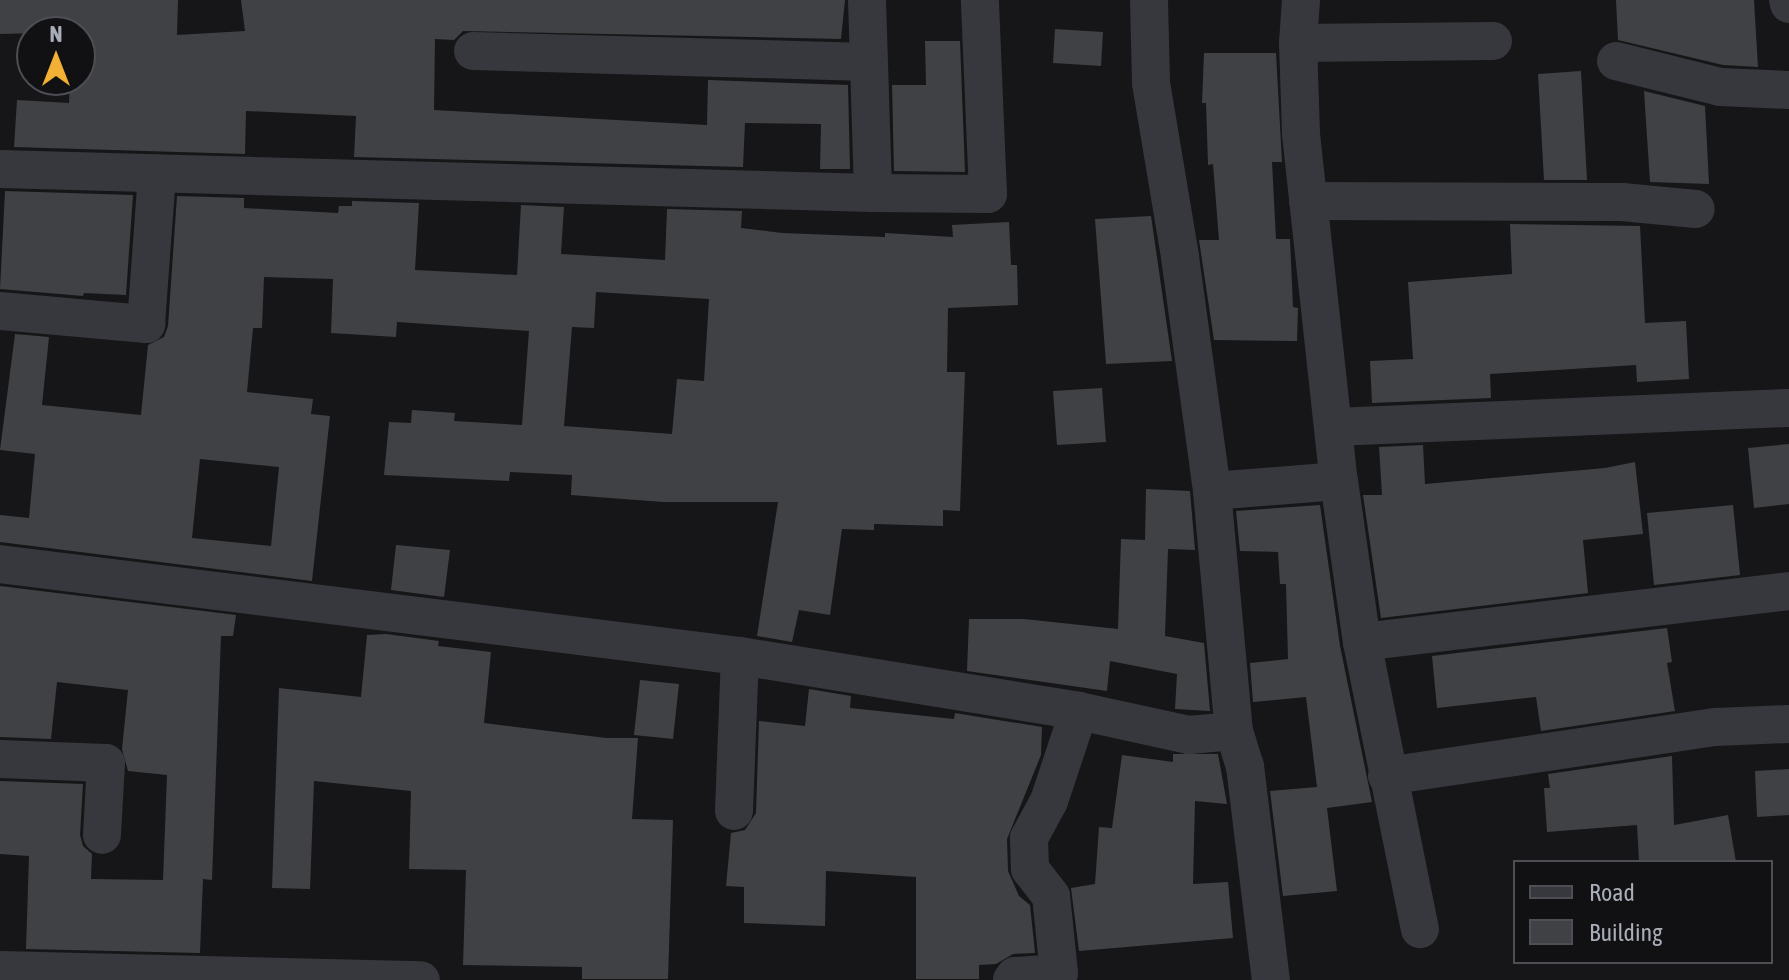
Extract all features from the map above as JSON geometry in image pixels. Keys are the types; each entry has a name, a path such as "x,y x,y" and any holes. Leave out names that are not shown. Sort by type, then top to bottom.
{"street":[{"path":"867,0 873,193"},
{"path":"0,169 988,194 980,0"},
{"path":"1149,0 1151,83 1180,257 1212,491 1234,731 1245,766 1271,980"},
{"path":"1301,0 1298,43 1308,201 1339,481 1362,642 1420,929"},
{"path":"1298,43 1493,41"},
{"path":"473,51 867,62"},
{"path":"1616,61 1720,87 1789,90"},
{"path":"0,311 146,324 157,173"},
{"path":"1308,201 1622,202 1696,209"},
{"path":"1334,427 1789,408"},
{"path":"1212,491 1339,481"},
{"path":"0,564 740,656 1079,711 1189,735 1234,731"},
{"path":"1362,642 1789,591"},
{"path":"734,811 740,656"},
{"path":"1012,980 1015,976 1059,973 1051,896 1030,869 1029,838 1049,801 1079,711"},
{"path":"1387,776 1716,727 1789,724"},
{"path":"0,759 106,763 102,835"},
{"path":"0,970 421,980"}],"building":[{"path":"0,0 178,0 177,35 245,31 241,0 845,0 841,39 463,31 454,40 435,39 434,110 707,125 708,80 848,85 850,169 820,169 821,124 745,123 743,167 354,157 356,116 246,111 245,154 14,147 17,100 69,103 69,96 96,96 96,16 16,16 16,34 0,34"},
{"path":"1616,0 1754,0 1758,67 1723,65 1618,40"},
{"path":"1055,29 1103,32 1101,66 1053,63"},
{"path":"925,41 960,41 965,172 894,171 892,85 926,85"},
{"path":"1204,53 1276,53 1282,162 1272,162 1276,239 1290,239 1293,307 1298,308 1297,341 1214,340 1199,240 1219,240 1213,164 1208,165 1206,103 1202,103"},
{"path":"1581,71 1587,180 1544,180 1538,74"},
{"path":"1644,91 1705,106 1709,184 1650,182"},
{"path":"5,191 133,195 126,295 84,293 83,296 0,289"},
{"path":"177,196 244,198 244,208 338,213 339,206 352,206 352,201 419,203 415,270 517,275 521,205 564,207 561,254 665,260 667,209 742,211 741,228 782,233 885,237 885,233 953,237 952,225 1009,222 1011,265 1017,265 1018,305 948,308 947,372 965,372 960,511 943,510 943,526 874,524 874,530 842,529 830,615 799,610 792,642 757,636 778,502 663,502 571,495 572,475 510,472 509,481 384,475 389,422 411,423 412,410 455,413 454,421 522,425 529,331 397,322 396,337 331,333 333,279 264,277 262,328 253,328 247,392 313,399 311,414 330,416 312,581 0,542 0,515 29,518 35,454 0,450 15,334 49,337 42,405 141,415 148,345 164,337 168,326","holes":["596,292 709,299 704,381 677,379 672,434 564,426 572,327 594,328","200,459 279,467 271,546 192,538"]},
{"path":"1151,216 1172,361 1106,364 1095,219"},
{"path":"1510,224 1640,226 1645,323 1686,321 1689,379 1637,382 1636,365 1490,374 1491,398 1372,403 1370,361 1413,359 1408,282 1512,274"},
{"path":"1102,388 1106,442 1057,445 1053,391"},
{"path":"1789,444 1789,504 1754,508 1748,448"},
{"path":"1423,445 1425,484 1605,468 1635,462 1643,534 1583,540 1588,593 1381,618 1363,495 1382,495 1379,447"},
{"path":"1146,489 1190,491 1195,550 1168,549 1165,636 1204,643 1210,711 1175,709 1177,674 1110,661 1107,691 967,671 969,619 1024,619 1118,629 1121,539 1145,540"},
{"path":"1320,505 1340,646 1372,802 1327,808 1337,891 1283,896 1270,791 1317,787 1306,697 1253,702 1250,663 1288,659 1286,584 1280,584 1278,552 1240,551 1236,511"},
{"path":"1733,505 1740,575 1654,585 1647,513"},
{"path":"396,545 450,550 444,597 391,590"},
{"path":"0,586 236,615 233,636 221,636 212,880 203,879 200,953 26,949 29,856 0,854 0,781 83,784 80,835 83,846 92,854 91,879 163,880 167,775 128,771 122,749 128,690 57,682 51,739 0,737"},
{"path":"1667,628 1672,662 1667,663 1675,711 1541,731 1536,697 1437,708 1432,656"},
{"path":"386,634 439,641 438,646 491,652 484,723 606,738 638,738 632,819 673,820 668,979 582,979 582,967 463,965 466,870 409,869 411,791 314,781 310,889 272,888 279,688 361,697 367,635"},
{"path":"640,680 679,684 673,739 634,735"},
{"path":"809,689 851,696 850,708 954,719 955,713 1042,727 1041,755 1007,839 1008,871 1019,896 1030,905 1035,953 1013,954 996,964 979,965 979,979 916,979 916,877 826,871 825,926 744,923 744,887 726,886 731,833 745,830 756,813 759,721 805,726"},
{"path":"1173,754 1218,754 1227,804 1195,801 1193,884 1228,882 1233,938 1079,951 1071,888 1095,884 1099,827 1112,828 1122,755 1173,762"},
{"path":"1672,756 1674,825 1728,815 1736,860 1639,860 1637,825 1547,832 1544,788 1550,788 1548,774"},
{"path":"1789,769 1789,815 1757,817 1755,771"}]}
